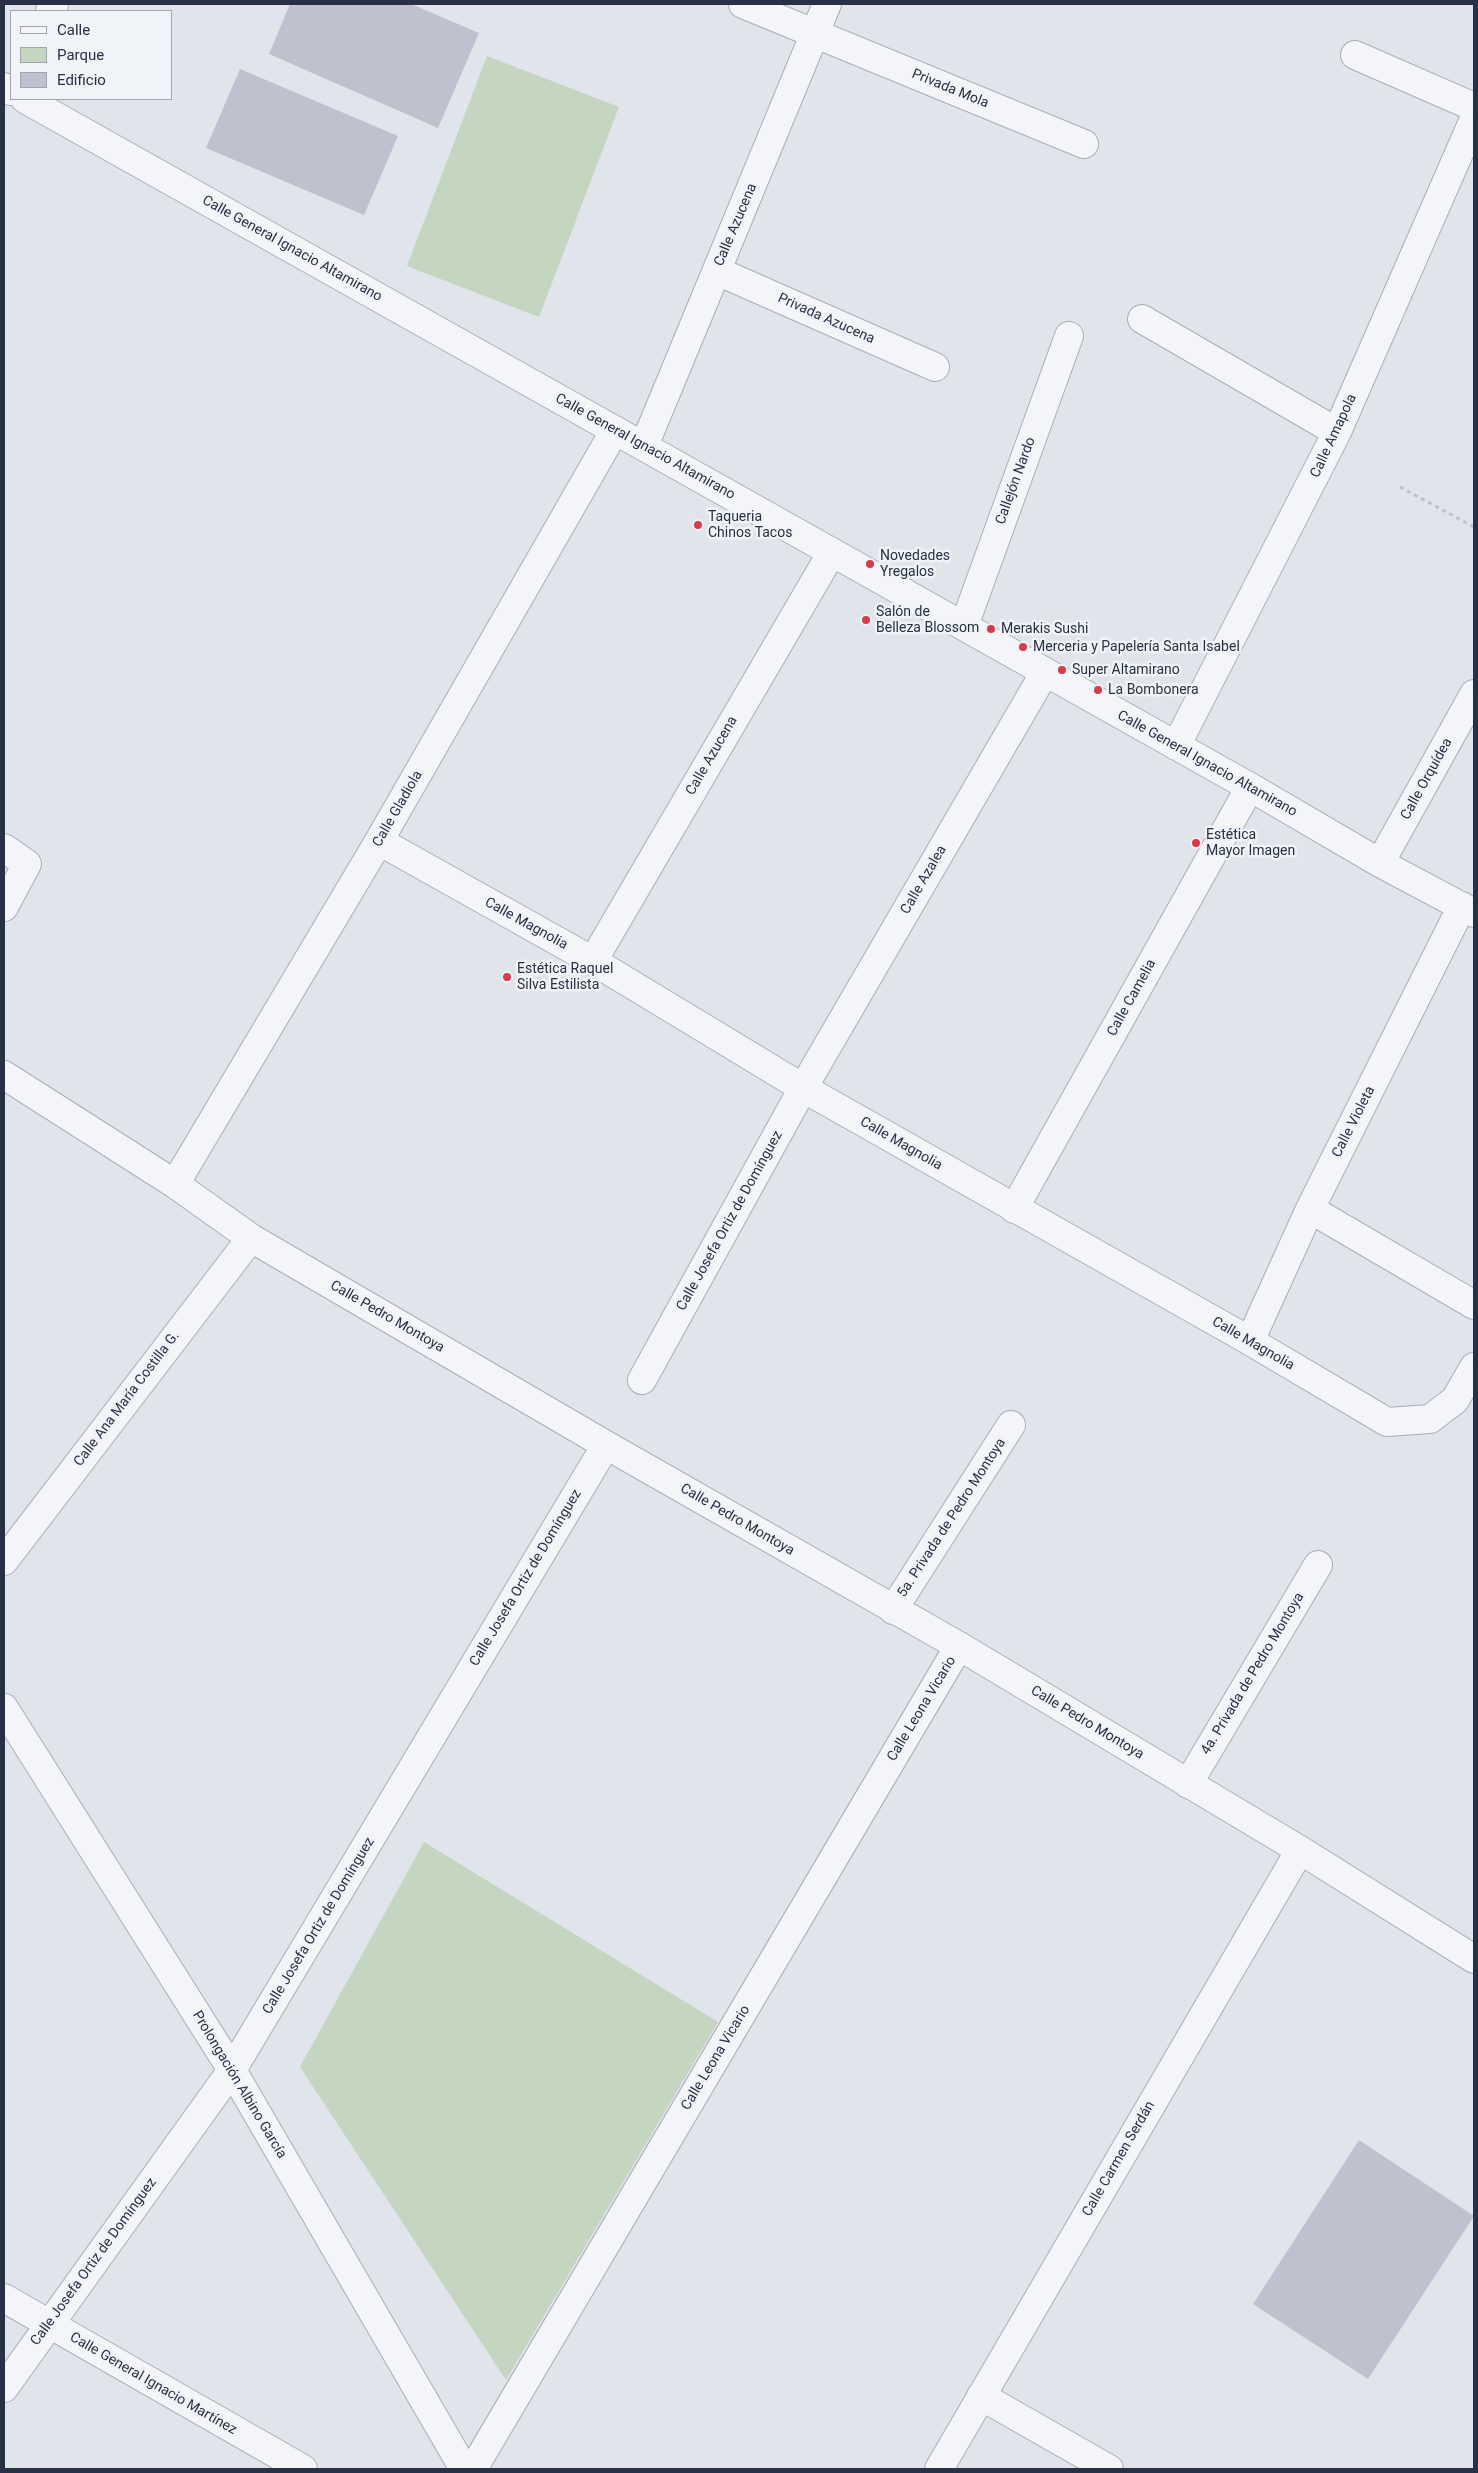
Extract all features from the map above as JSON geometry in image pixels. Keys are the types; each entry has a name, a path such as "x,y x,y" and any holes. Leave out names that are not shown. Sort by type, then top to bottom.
{"street":[{"name":"Privada Mola","path":"743,4 1084,144"},
{"name":"Calle Azucena","path":"644,446 827,4"},
{"path":"1355,54 1474,107"},
{"name":"Calle General Ignacio Altamirano","path":"27,100 1250,787 1380,863 1468,910"},
{"name":"Calle Amapola","path":"1176,746 1337,432 1474,118"},
{"name":"Privada Azucena","path":"717,271 935,367"},
{"path":"1142,319 1337,432"},
{"name":"Callejón Nardo","path":"964,626 1069,336"},
{"name":"Calle Gladiola","path":"175,1184 379,842 615,430"},
{"name":"Calle Azucena","path":"593,961 832,552"},
{"name":"Calle Azalea","path":"803,1088 1044,672"},
{"name":"Calle Orquídea","path":"1380,863 1474,694"},
{"name":"Calle Camelia","path":"1014,1208 1250,787"},
{"name":"Calle Magnolia","path":"379,842 593,961 803,1088 1250,1341 1387,1422 1430,1419 1455,1400 1474,1366"},
{"path":"4,848 27,864 4,906"},
{"name":"Calle Violeta","path":"1250,1341 1310,1209 1468,910"},
{"name":"Calle Pedro Montoya","path":"4,1075 175,1184 251,1238 606,1445 959,1646 1300,1850 1474,1959"},
{"name":"Calle Josefa Ortiz de Domínguez","path":"642,1380 803,1088"},
{"path":"1310,1209 1474,1305"},
{"name":"Calle Ana María Costilla G.","path":"4,1561 251,1238"},
{"name":"5a. Privada de Pedro Montoya","path":"893,1610 1011,1425"},
{"name":"Calle Josefa Ortiz de Domínguez","path":"4,2388 232,2070 606,1445"},
{"name":"4a. Privada de Pedro Montoya","path":"1188,1784 1318,1564"},
{"name":"Calle Leona Vicario","path":"473,2469 959,1646"},
{"name":"Prolongación Albino García","path":"4,1708 232,2070 464,2469"},
{"name":"Calle Carmen Serdán","path":"938,2469 1300,1850"},
{"name":"Calle General Ignacio Martínez","path":"4,2298 304,2469"},
{"path":"981,2396 1109,2469"}],"path":[{"path":"1400,488 1474,527"}],"green space":[{"path":"487,56 619,107 539,317 407,266"},
{"path":"424,1842 718,2022 506,2380 300,2067"}],"building":[{"path":"290,4 411,4 479,33 438,128 269,54"},
{"path":"240,69 398,136 364,215 206,148"},
{"path":"1359,2140 1474,2216 1368,2379 1253,2304"}],"place":[{"name":"Taqueria Chinos Tacos","path":"698,525"},
{"name":"Novedades Yregalos","path":"870,564"},
{"name":"Salón de Belleza Blossom","path":"866,620"},
{"name":"Merakis Sushi","path":"991,629"},
{"name":"Merceria y Papelería Santa Isabel","path":"1023,647"},
{"name":"Super Altamirano","path":"1062,670"},
{"name":"La Bombonera","path":"1098,690"},
{"name":"Estética Mayor Imagen","path":"1196,843"},
{"name":"Estética Raquel Silva Estilista","path":"507,977"}]}
